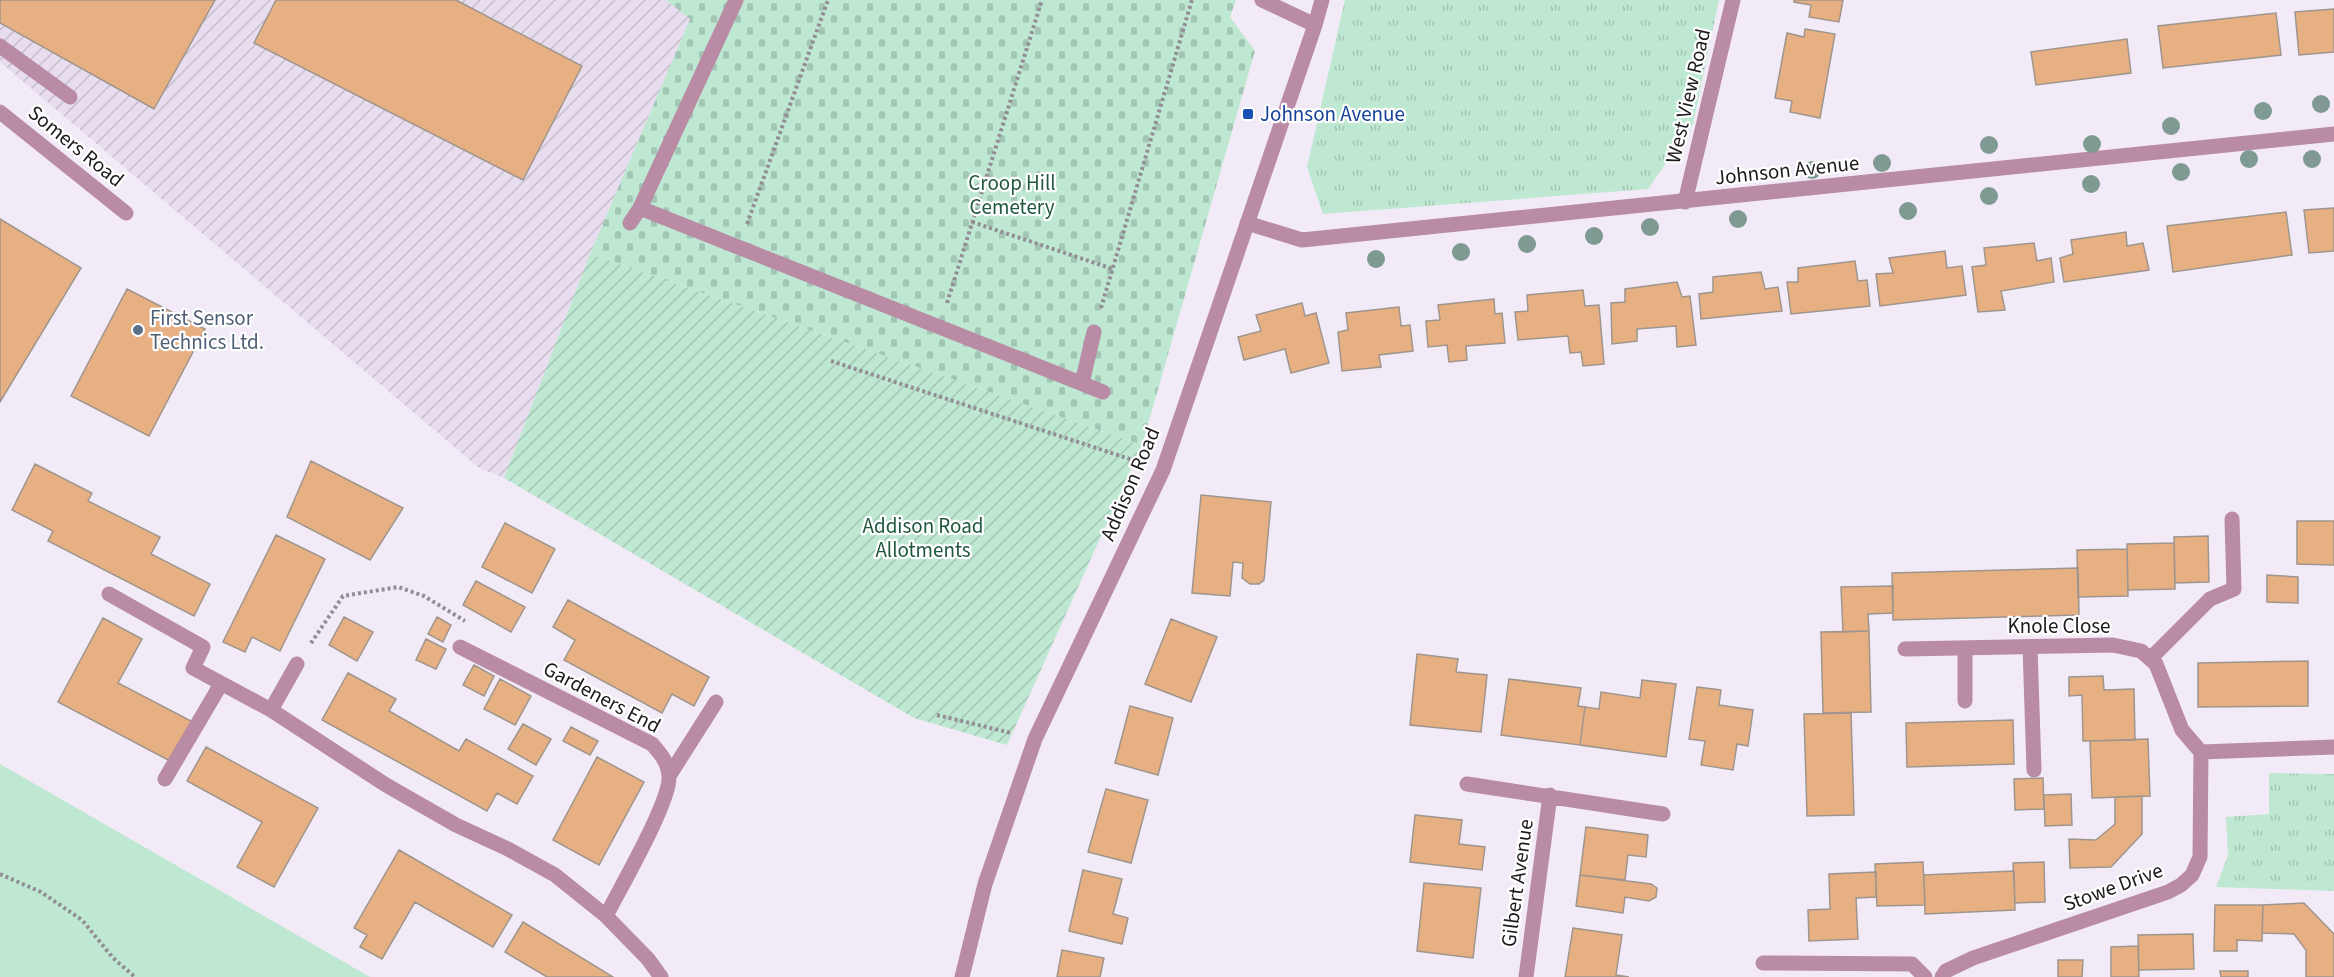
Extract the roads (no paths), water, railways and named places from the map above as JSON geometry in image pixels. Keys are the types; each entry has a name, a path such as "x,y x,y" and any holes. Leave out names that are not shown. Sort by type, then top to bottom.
{"street":[{"path":"630,223 736,0"},
{"path":"1262,0 1315,25"},
{"name":"Addison Road","path":"962,977 985,884 1035,739 1163,470 1322,0"},
{"name":"West View Road","path":"1685,202 1732,0"},
{"path":"0,46 70,97"},
{"name":"Somers Road","path":"0,112 126,213"},
{"name":"Johnson Avenue","path":"1247,223 1302,240 2334,134"},
{"path":"639,208 1103,392"},
{"path":"1082,383 1094,332"},
{"path":"2232,519 2234,589 2210,599 2150,659 2156,664 2182,730 2201,752 2334,747"},
{"path":"110,594 203,647 193,668 271,710 386,785 456,825 508,849 555,875 606,916 648,959 662,977"},
{"name":"Knole Close","path":"1905,649 2113,645 2141,651 2150,659"},
{"name":"Gardeners End","path":"460,647 652,744 664,757 669,776"},
{"path":"2030,647 2034,770"},
{"path":"1965,649 1965,701"},
{"path":"271,710 297,664"},
{"path":"165,779 221,684"},
{"path":"606,916 665,798 669,776 716,702"},
{"name":"Stowe Drive","path":"1942,977 1946,971 1973,958 2168,892 2181,885 2192,875 2200,857 2201,752"},
{"name":"Gilbert Avenue","path":"1467,783 1663,814"},
{"name":"Gilbert Avenue","path":"1526,977 1550,795"},
{"path":"1763,963 1912,964 1925,977"}],"place":[{"name":"Johnson Avenue","path":"1248,114"},
{"name":"First Sensor Technics Ltd.","path":"138,330"}],"park label":[{"name":"Croop Hill Cemetery","path":"1012,195"},
{"name":"Addison Road Allotments","path":"923,538"}]}
